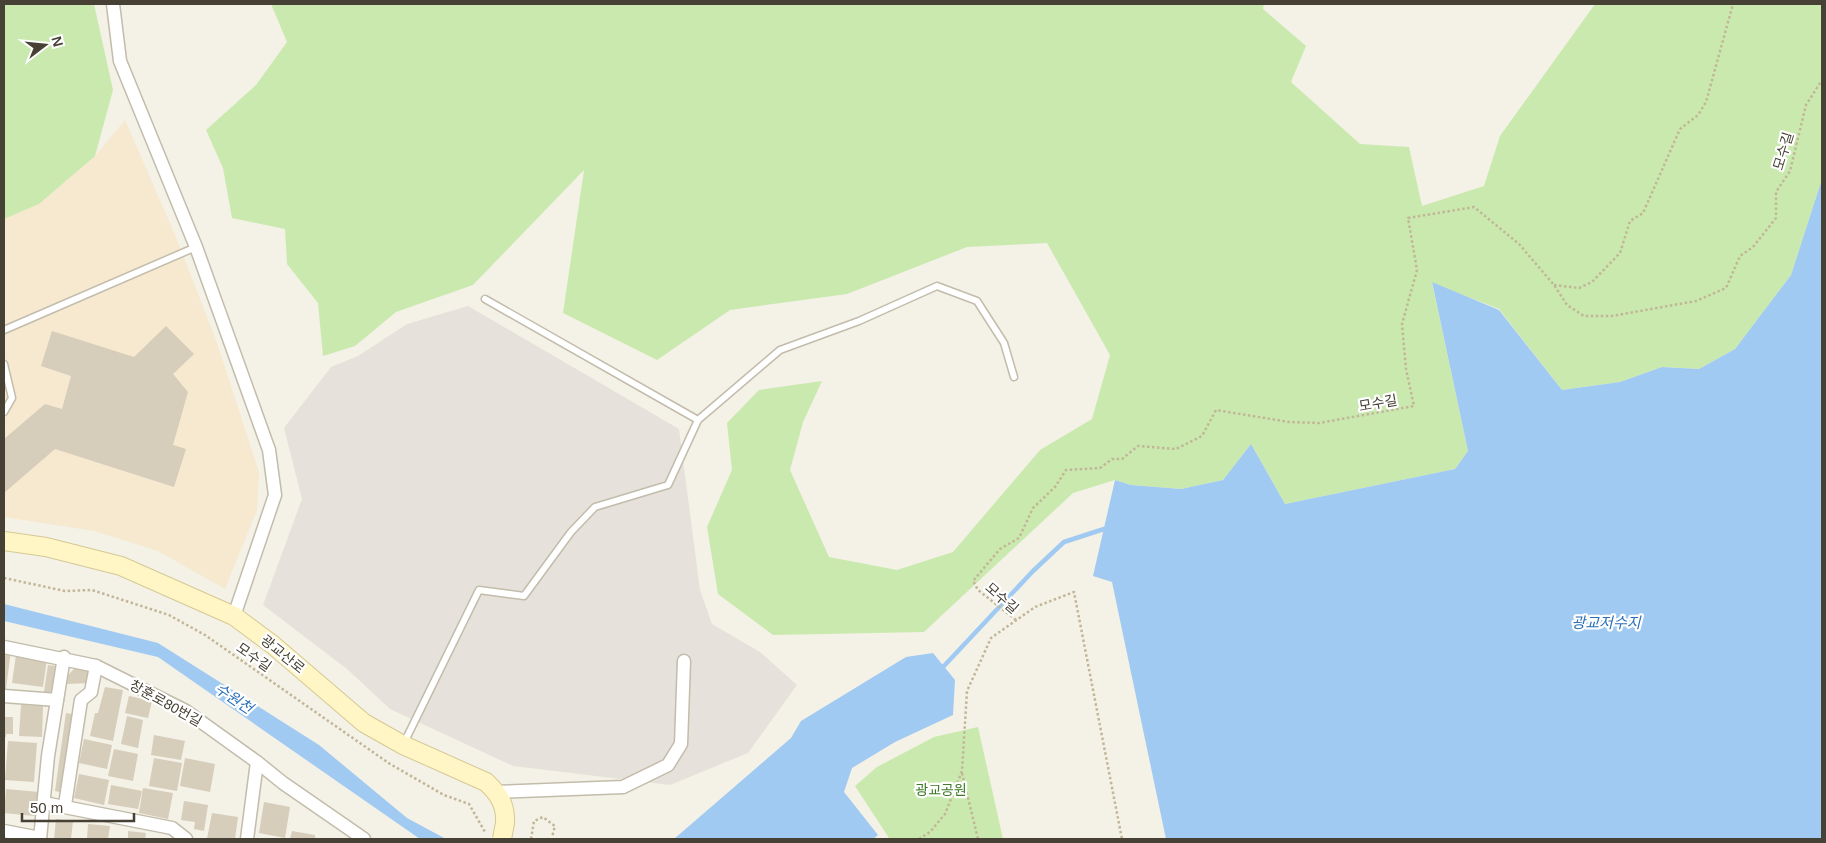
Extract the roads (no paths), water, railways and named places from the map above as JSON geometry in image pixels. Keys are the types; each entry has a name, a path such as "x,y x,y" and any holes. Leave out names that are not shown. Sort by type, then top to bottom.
{"street":[{"path":"113,4 120,61 196,247 269,450 275,495 234,616"},
{"name":"광교산로","path":"4,541 46,547 121,566 234,616 273,645 364,723 403,745 486,782 497,792"},
{"name":"창훈로80번길","path":"4,647 64,657 96,666 186,712 257,762 282,783 364,839"},
{"path":"4,831 40,839 48,756 64,657"},
{"path":"503,831 505,813 497,792 623,787 668,765 681,744 684,661"},
{"path":"65,805 80,700 91,692 96,666"},
{"path":"4,696 58,700"},
{"path":"247,839 257,762"},
{"path":"44,803 65,805 172,828 186,839"}],"lane":[{"path":"4,330 196,247"},
{"path":"403,745 479,590 524,596 571,532 594,507 668,485 698,420 780,350 859,321 937,286 977,301 1004,343 1014,377"},
{"path":"485,299 698,420"},
{"path":"4,364 12,398 4,412"}],"water":[{"name":"광교저수지","path":"1822,179 1822,839 1166,839 1112,582 1093,576 1115,480 1131,485 1181,489 1223,480 1251,444 1285,504 1455,469 1468,451 1432,282 1499,310 1562,390 1620,382 1662,367 1699,369 1735,349 1791,275"},
{"name":"수원천","path":"4,604 158,643 319,745 407,818 446,839 420,839 158,657 4,621"},
{"path":"933,653 955,680 953,715 895,742 852,768 844,792 878,835 873,839 674,839 791,738 801,721 906,657"}],"waterway":[{"path":"944,666 1033,571 1064,542 1104,529"}],"park label":[{"name":"광교공원","path":"941,790"}]}
